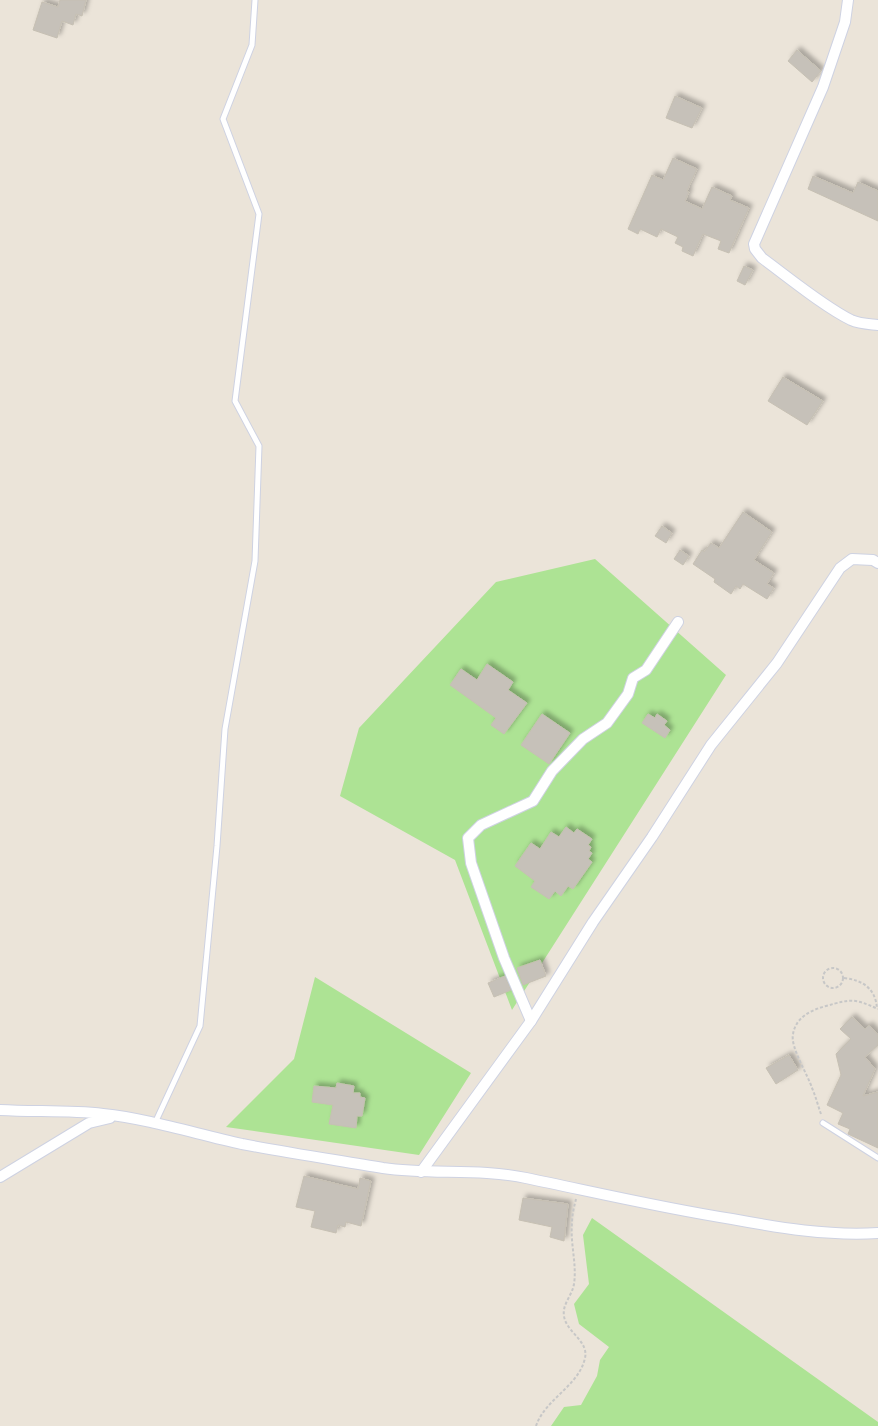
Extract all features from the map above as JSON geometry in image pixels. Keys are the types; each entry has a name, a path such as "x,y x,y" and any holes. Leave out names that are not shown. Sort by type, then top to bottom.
{"street":[{"path":"848,0 845,22 823,87 754,244 755,249 762,258 835,310 852,320 865,324 878,325"},
{"path":"421,1172 531,1021 593,922 652,837 711,745 777,663 840,568 852,559 873,560 878,564"},
{"path":"531,1021 504,958 472,863 468,838 481,825 533,801 552,771 583,739 607,723 628,694 634,678 646,670 678,622"},
{"path":"0,1110 49,1110 124,1117 242,1144 341,1161 421,1172 490,1172 679,1211 780,1228 824,1233 878,1232"},
{"path":"0,1177 90,1123 104,1118 124,1117"}],"lane":[{"path":"154,1124 200,1026 217,846 225,729 255,561 259,446 235,400 259,214 223,119 252,45 255,0"},
{"path":"823,1123 878,1158"}],"path":[{"path":"834,969 840,971 843,978 841,985 832,988 826,985 823,979 826,972 834,969"},
{"path":"843,978 859,981 868,987 875,997 878,1009"},
{"path":"823,1123 812,1087 796,1050 793,1035 795,1029 807,1013 847,1000 858,1000 878,1009"},
{"path":"536,1426 544,1413 580,1374 585,1358 586,1352 584,1345 566,1324 564,1315 564,1308 574,1284 572,1224 577,1189"}],"green space":[{"path":"595,559 726,675 512,1010 455,860 340,796 359,728 496,582"},
{"path":"315,977 471,1073 419,1155 226,1127 294,1059"},
{"path":"592,1218 878,1422 878,1426 551,1426 564,1407 581,1405 597,1376 600,1360 609,1347 579,1324 574,1304 589,1284 583,1235"}],"building":[{"path":"60,0 86,0 82,16 76,14 73,25 62,21 57,38 33,30 42,2 58,7"},
{"path":"797,50 821,71 812,82 788,61"},
{"path":"675,96 702,108 692,128 666,118"},
{"path":"673,158 697,169 687,191 689,192 685,201 702,209 712,187 732,196 730,200 749,208 729,253 718,249 721,241 703,234 693,256 682,251 683,247 675,243 678,237 661,229 657,237 640,229 638,234 628,229 652,175 663,180"},
{"path":"813,176 853,193 858,182 878,191 878,221 808,189"},
{"path":"744,266 753,270 745,285 737,281"},
{"path":"783,377 823,401 807,425 768,401"},
{"path":"743,512 772,532 754,560 774,573 767,584 774,588 767,599 743,584 740,589 736,586 731,594 714,582 715,579 693,564 702,550 704,552 711,543 719,548"},
{"path":"662,526 672,533 666,543 655,536"},
{"path":"680,550 689,556 683,565 674,559"},
{"path":"487,664 513,682 508,690 527,703 504,734 491,725 496,718 450,685 461,669 477,680"},
{"path":"542,714 570,733 549,764 521,745"},
{"path":"648,714 655,718 657,714 667,721 664,725 670,730 665,738 642,723"},
{"path":"566,827 574,833 577,829 592,839 588,845 591,847 589,851 592,853 588,859 592,862 573,889 568,886 561,896 555,891 549,899 531,887 535,881 515,866 531,843 540,849 551,832 559,837"},
{"path":"540,960 546,976 523,985 517,968"},
{"path":"505,976 511,990 494,997 488,983"},
{"path":"852,1017 865,1029 869,1025 878,1035 878,1045 865,1057 875,1069 863,1096 878,1092 878,1148 848,1134 850,1129 838,1124 843,1113 827,1105 841,1075 836,1054 851,1039 840,1029"},
{"path":"789,1055 798,1070 776,1084 766,1068"},
{"path":"337,1083 354,1086 353,1093 360,1093 360,1097 365,1098 362,1116 357,1116 356,1128 329,1124 333,1105 312,1102 314,1086 336,1088"},
{"path":"304,1176 358,1189 360,1178 371,1181 361,1226 346,1222 345,1227 338,1225 336,1233 311,1227 315,1211 296,1207"},
{"path":"523,1198 568,1204 564,1241 550,1237 552,1227 519,1220"}]}
